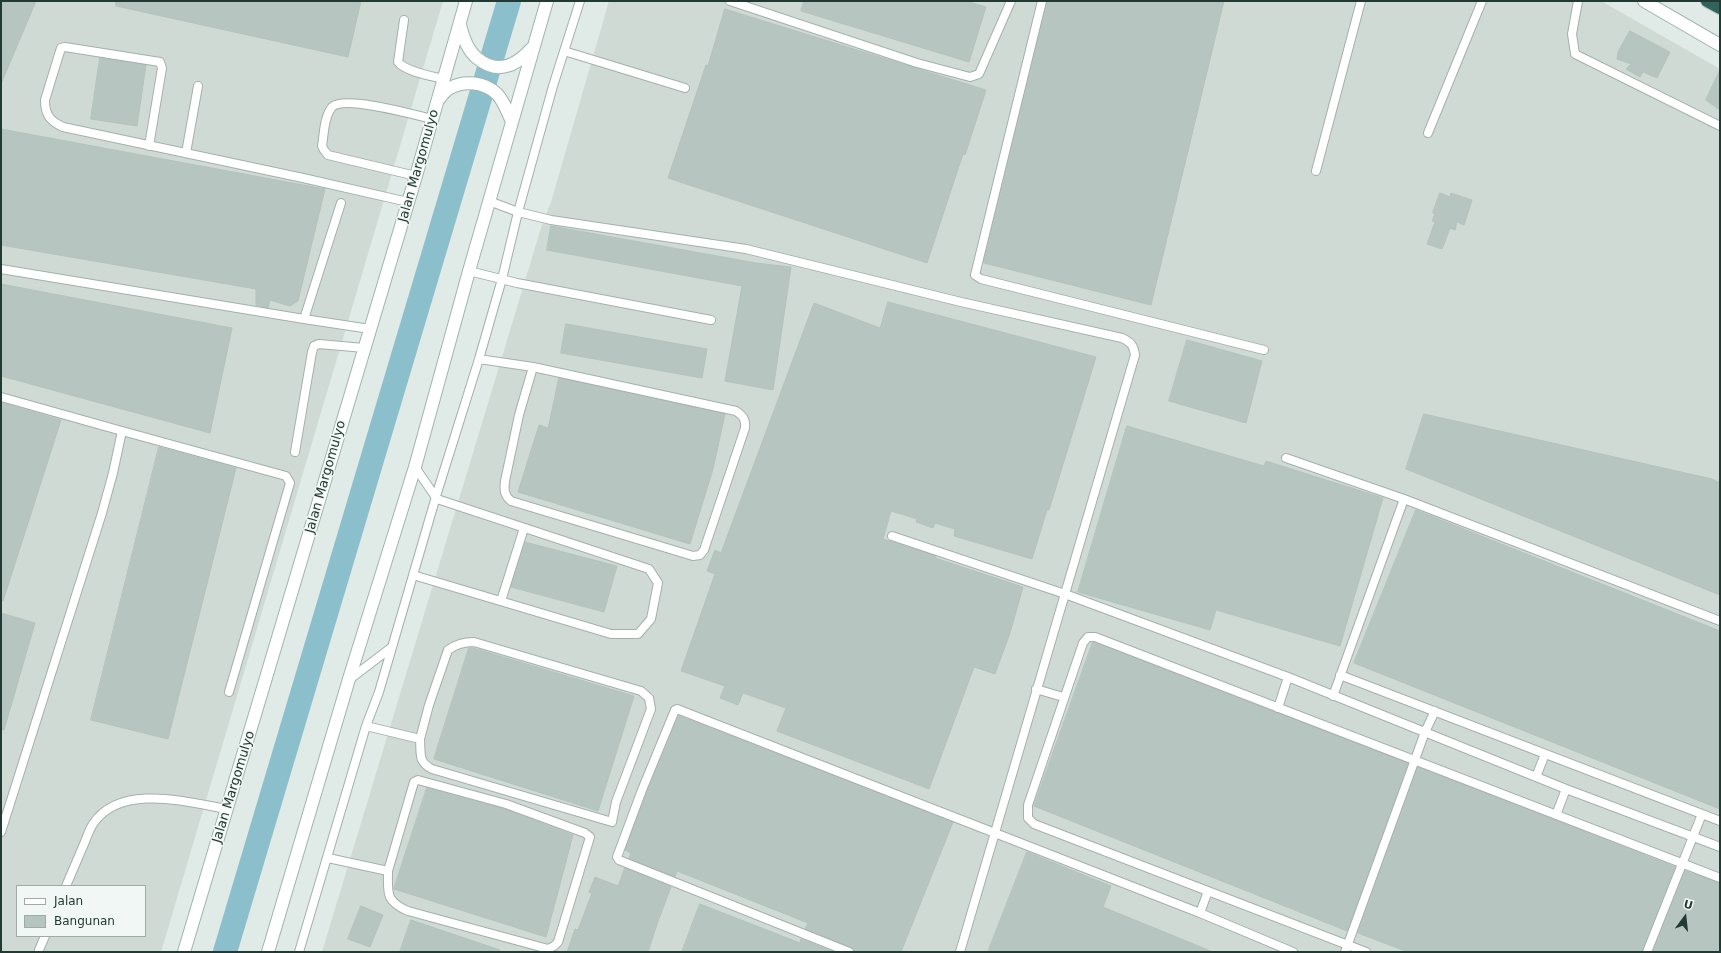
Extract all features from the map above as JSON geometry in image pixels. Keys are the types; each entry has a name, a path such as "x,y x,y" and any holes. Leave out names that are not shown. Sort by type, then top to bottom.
{"highway":[{"path":"1707,1 1720,8"}],"main road":[{"path":"466,1 447,84 467,83 482,85 497,94 510,117"},
{"path":"268,952 349,679 415,467 510,117 548,1"},
{"path":"1644,1 1720,45"},
{"path":"460,25 464,39 476,58 497,67 508,66 519,62 533,46"},
{"name":"Jalan Margomulyo","path":"184,952 438,99 447,84"}],"lane":[{"path":"299,952 366,726 379,692 479,359 502,279 518,212 564,51 580,1"},
{"path":"730,1 917,64 970,77 979,74 1011,1"},
{"path":"1042,1 975,275 981,279 1264,350"},
{"path":"1316,171 1362,1"},
{"path":"1428,133 1482,1"},
{"path":"1578,1 1572,34 1576,54 1720,126"},
{"path":"404,20 398,62 401,65 447,84"},
{"path":"149,146 162,68 160,62 65,47 61,48 45,100 46,112 51,121 63,127 149,146 186,152 408,202"},
{"path":"564,51 686,88"},
{"path":"186,152 198,86"},
{"path":"416,176 328,155 322,146 327,117 332,107 339,103 345,102 380,107 432,119"},
{"path":"488,201 518,212 551,220 746,249 961,302 1122,338 1129,341 1134,346 1135,355 1036,689 996,834 960,952"},
{"path":"304,319 341,203"},
{"path":"1,269 370,329"},
{"path":"469,271 502,279 711,320"},
{"path":"295,452 314,346 319,344 364,348"},
{"path":"479,359 533,367 736,411 743,416 746,422 745,428 704,550 700,555 693,556 511,501 506,496 504,490 505,481 519,415 533,367"},
{"path":"1,397 286,476 290,483 229,692"},
{"path":"1,832 102,512 113,473 122,431"},
{"path":"1286,458 1404,499 1720,621"},
{"path":"413,575 611,634 638,634 651,619 658,583 648,569 437,499 415,467"},
{"path":"1333,696 1404,499"},
{"path":"501,601 524,528"},
{"path":"892,536 1065,594 1288,677 1566,789 1720,847"},
{"path":"1366,952 1346,948 1208,891 1034,824 1028,818 1028,804 1083,643 1088,637 1095,637 1720,878"},
{"path":"464,642 474,642 641,691 649,698 651,709 616,802 612,822 432,769 422,761 420,739 429,705 448,650 464,642"},
{"path":"349,679 392,647"},
{"path":"1340,675 1720,821"},
{"path":"1278,708 1288,677"},
{"path":"1036,689 1064,697"},
{"path":"850,952 617,858 639,797 674,710 677,709 1200,913 1293,952"},
{"path":"1346,948 1415,761 1424,732 1435,711"},
{"path":"366,726 420,739"},
{"path":"1536,777 1545,754"},
{"path":"418,780 506,804 585,833 590,837 558,942 548,949 408,911 396,906 391,901 388,894 388,871 414,782 418,780"},
{"path":"1556,815 1566,789"},
{"path":"66,885 92,825 100,814 119,804 137,800 161,798 227,809"},
{"path":"1647,952 1702,814"},
{"path":"328,858 388,871"},
{"path":"1200,913 1208,891"},
{"path":"39,950 45,937"}],"shaded area":[{"path":"1,1 443,1 161,952 1,952"},
{"path":"609,1 1601,1 1720,69 1720,952 322,952 541,228 551,202"}],"building":[{"path":"1,1 36,1 1,84"},
{"path":"116,1 361,1 348,57 116,6"},
{"path":"804,1 966,1 986,7 969,62 801,11"},
{"path":"1047,1 1224,1 1151,305 984,263"},
{"path":"725,9 986,90 927,263 668,178 706,65 708,65"},
{"path":"1630,31 1670,52 1657,78 1643,72 1640,77 1626,69 1631,64 1617,59 1618,52"},
{"path":"100,58 146,65 137,126 91,119"},
{"path":"1720,70 1720,110 1706,100"},
{"path":"1,129 325,189 298,301 290,306 270,300 268,308 256,305 256,289 1,245"},
{"path":"1440,193 1450,197 1451,193 1472,200 1464,225 1457,222 1455,230 1450,228 1442,249 1427,244 1435,222 1432,221 1435,214 1433,213"},
{"path":"551,226 756,263 791,267 773,390 725,381 742,286 547,250"},
{"path":"1,284 232,328 210,433 1,376"},
{"path":"888,302 1096,357 1049,510 1047,510 1032,559 954,536 955,529 935,523 933,528 916,522 917,519 891,511 883,539 1023,587 1010,633 995,674 974,667 929,789 777,731 786,708 743,693 738,705 720,698 725,686 681,671 715,574 707,571 715,550 721,553 814,303 880,328"},
{"path":"566,324 707,349 702,378 561,353"},
{"path":"1187,340 1262,361 1246,423 1169,401"},
{"path":"559,378 725,414 713,469 690,544 518,492 539,425 548,428"},
{"path":"1,403 61,420 3,601 1,600"},
{"path":"1424,414 1712,479 1720,483 1720,595 1406,469"},
{"path":"1127,426 1264,466 1266,461 1383,498 1340,646 1216,610 1210,630 1078,592"},
{"path":"159,447 236,468 168,739 91,720"},
{"path":"1416,510 1720,631 1720,809 1354,663"},
{"path":"525,542 617,566 604,612 511,587"},
{"path":"1,613 35,623 4,730 1,729"},
{"path":"1093,642 1408,763 1347,931 1034,806"},
{"path":"469,648 634,696 598,811 434,759"},
{"path":"679,716 953,822 901,952 854,952 851,947 805,929 808,923 677,871 675,877 629,858 631,853 625,850 647,792"},
{"path":"1418,767 1675,867 1642,952 1408,952 1358,933"},
{"path":"427,788 504,809 573,835 546,937 394,889"},
{"path":"1027,852 1111,886 1103,907 1213,952 988,952"},
{"path":"625,868 671,887 648,952 567,952 575,929 578,930 592,893 589,892 595,877 618,886"},
{"path":"1685,871 1720,883 1720,952 1653,952"},
{"path":"700,904 800,943 801,939 834,952 682,952"},
{"path":"361,906 383,915 370,947 348,939"},
{"path":"411,920 500,950 500,952 400,952"}],"waterway":[{"path":"225,952 509,1"}]}
